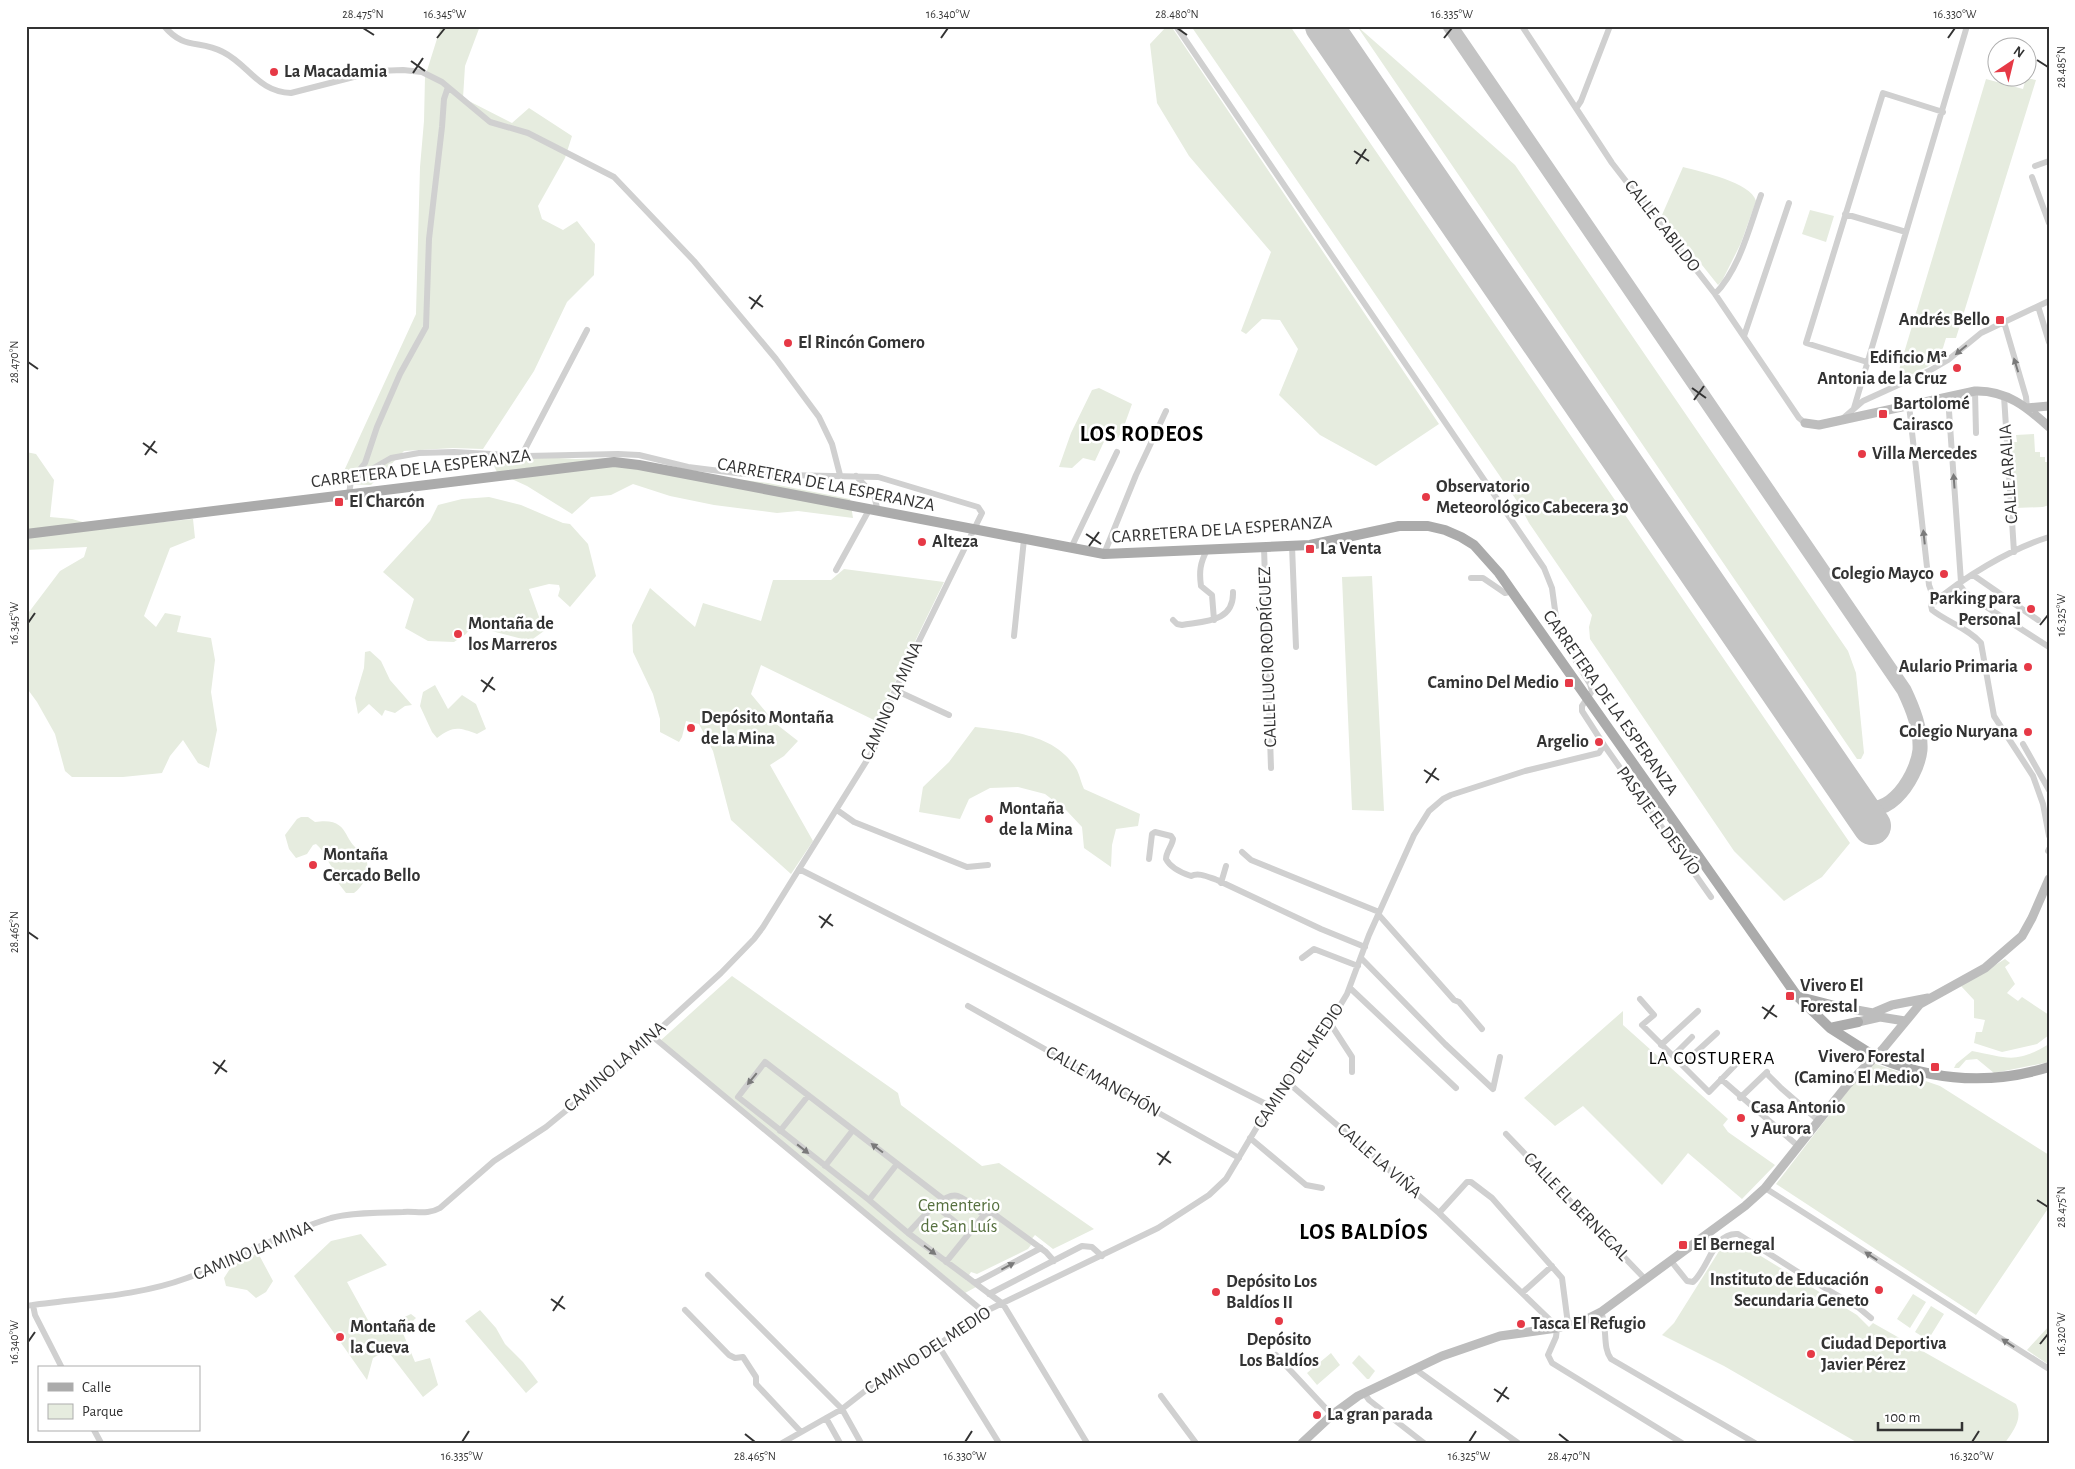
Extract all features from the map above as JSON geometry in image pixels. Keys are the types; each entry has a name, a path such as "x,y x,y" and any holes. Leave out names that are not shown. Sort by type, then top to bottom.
{"main road":[{"path":"1806,423 1819,425 1838,422 1909,405 1988,390 2027,408 2049,427"},
{"path":"2027,408 2049,406"},
{"name":"CARRETERA DE LA ESPERANZA","path":"26,534 614,462 639,465 1104,554 1292,546 1322,543 1399,526 1437,528 1452,532 1474,545 1485,556 1512,591 1796,996 1826,1025 1870,1054 1924,1073 1959,1078 2003,1078 2049,1067"},
{"path":"1302,1443 1332,1415 1364,1393 1415,1369 1471,1345 1500,1336 1557,1328 1581,1322 1601,1312 1745,1206 1765,1188 1848,1084 1882,1050 1920,1004 1985,968 2022,936 2049,879"},
{"path":"1796,996 1807,1000 1874,1013 1896,1004 1931,998"},
{"path":"1896,1004 1902,1005 1906,1019"},
{"path":"1835,1006 1828,1008 1825,1013 1826,1025 1858,1022 1887,1016 1906,1019"},
{"path":"1887,1016 1894,1029 1894,1035"},
{"path":"1857,1046 1852,1032 1858,1022"}],"street":[{"path":"164,26 181,41 223,52 265,86 280,92 291,93 377,71 403,70 422,72 448,86 490,122 528,133 602,170 623,184 694,261 776,359 819,417 832,444 840,475"},
{"path":"1176,26 1544,568 1552,588 1558,632 1590,684 1592,691 1582,706 1582,711 1604,746"},
{"name":"CALLE CABILDO","path":"1522,26 1612,162 1639,198 1651,207 1656,218 1715,294 1799,418 1806,423"},
{"path":"1577,107 1610,26"},
{"path":"1865,415 1860,408 1860,398 1868,362 1968,26"},
{"path":"350,494 351,481 365,463 377,427 400,374 426,327 429,239 444,99 448,86"},
{"path":"1868,362 1806,343 1883,93 1943,112"},
{"path":"2035,166 2049,161"},
{"path":"2032,176 2049,223"},
{"path":"1715,294 1728,277 1740,252 1761,195"},
{"path":"1744,336 1789,202"},
{"path":"1845,214 1906,232"},
{"path":"1860,398 1872,397 1930,372 1981,333 2049,301"},
{"path":"2038,306 2049,342"},
{"path":"2004,322 2026,397 2027,408"},
{"path":"527,456 525,449 587,330"},
{"path":"1975,391 1976,433"},
{"name":"CALLE ARALIA","path":"2004,396 2014,552"},
{"path":"1872,397 1874,413"},
{"path":"1948,397 1960,583 1965,592 1974,599 2049,647"},
{"path":"1838,422 1854,408 1860,398"},
{"path":"1909,405 1929,585 1933,604 1932,610 1975,636 1981,643 1989,678 1994,716 2033,776 2043,804 2049,836"},
{"path":"1104,554 1136,475 1166,411"},
{"path":"351,481 391,458 406,455 454,452 527,456 639,455 688,467 744,474 856,476 874,494 873,511 836,570"},
{"path":"1071,548 1117,452"},
{"name":"CAMINO LA MINA","path":"30,1306 152,1289 186,1279 234,1260 289,1234 332,1218 380,1212 431,1213 440,1208 495,1160 546,1127 607,1077 721,973 754,939 874,749 896,690 982,513 978,507 895,480 856,476"},
{"path":"1933,604 1972,575 2014,552 2047,539"},
{"path":"1014,636 1024,540"},
{"path":"1292,546 1296,647"},
{"name":"CALLE LUCIO RODRÍGUEZ","path":"1264,547 1271,768"},
{"path":"1207,550 1202,560 1201,586 1212,595 1214,620"},
{"path":"1972,575 2038,620"},
{"path":"1471,578 1484,578 1505,593 1512,591"},
{"path":"1173,620 1177,624 1182,625 1214,620 1227,614 1233,600 1233,592"},
{"path":"896,690 949,715"},
{"path":"2023,744 2049,790"},
{"name":"PASAJE EL DESVÍO","path":"1604,746 1711,897"},
{"name":"CAMINO DEL MEDIO","path":"782,1443 842,1409 888,1374 938,1345 984,1312 1158,1228 1209,1195 1226,1179 1268,1105 1285,1080 1315,1047 1330,1023 1350,988 1379,913 1418,829 1429,811 1443,799 1525,771 1599,752 1604,746"},
{"path":"836,810 854,822 967,867 988,865"},
{"path":"1149,859 1152,834 1155,832 1171,836 1173,839 1172,845 1166,856 1168,863 1189,875 1201,874 1365,947"},
{"path":"1242,852 1251,860 1379,913 1454,1000 1459,1002 1482,1029"},
{"path":"1221,883 1226,866"},
{"path":"798,869 1268,1105"},
{"path":"1302,958 1314,948 1358,966"},
{"path":"1361,958 1445,1044 1493,1089 1500,1057"},
{"path":"1350,988 1456,1088"},
{"path":"1640,999 1654,1015 1642,1025 1709,1092 1745,1055"},
{"name":"CALLE MANCHÓN","path":"968,1006 1239,1158"},
{"path":"1661,1045 1698,1011"},
{"path":"1330,1023 1352,1057 1352,1072"},
{"path":"1682,1065 1716,1033"},
{"path":"652,1036 984,1312"},
{"path":"1673,1056 1692,1037"},
{"path":"943,1199 765,1062 738,1097 870,1200 908,1233 1003,1304 1087,1443"},
{"path":"1740,1098 1768,1073 1819,1121"},
{"path":"1721,1079 1740,1098 1798,1146"},
{"name":"CALLE LA VIÑA","path":"1285,1080 1439,1213 1557,1328"},
{"path":"780,1131 808,1096"},
{"path":"825,1166 853,1130"},
{"name":"CALLE EL BERNEGAL","path":"1506,1134 1646,1279"},
{"path":"1250,1138 1306,1185 1322,1188"},
{"path":"870,1200 897,1164"},
{"path":"1439,1213 1467,1182 1471,1182 1492,1198 1562,1278 1568,1324"},
{"path":"1765,1188 2049,1369"},
{"path":"908,1233 943,1199 952,1195 960,1197 984,1215"},
{"path":"943,1199 943,1212 969,1233"},
{"path":"946,1262 984,1215 989,1212 1041,1248 1054,1261"},
{"path":"1671,1261 1686,1281 1694,1282 1699,1277 1717,1244 1727,1235 1738,1234 1859,1308 1871,1318"},
{"path":"989,1294 1082,1246 1092,1246 1102,1256"},
{"path":"975,1283 1041,1248"},
{"path":"1522,1293 1552,1266"},
{"path":"708,1275 842,1409 861,1443"},
{"path":"30,1306 61,1366"},
{"path":"686,1310 729,1356 743,1357 756,1377 756,1384 801,1432"},
{"path":"1601,1312 1605,1322 1607,1354 1611,1359 1756,1443"},
{"path":"1557,1328 1556,1337 1548,1355 1552,1362 1682,1443"},
{"path":"938,1345 999,1443"},
{"path":"1276,1355 1332,1415"},
{"path":"1415,1369 1518,1443"},
{"path":"1364,1393 1369,1400 1424,1443"},
{"path":"1161,1396 1196,1443"},
{"path":"826,1418 840,1443"}],"green space":[{"path":"441,26 480,26 465,66 463,98 512,123 529,108 572,136 565,158 538,206 542,219 563,230 577,221 595,244 594,275 567,302 534,371 483,449 453,448 404,451 371,485 338,484 416,314 420,167 425,77"},
{"path":"1167,26 1171,26 1439,424 1376,466 1320,435 1279,395 1298,349 1280,320 1262,319 1246,334 1241,331 1271,252 1189,156 1157,103 1150,44"},
{"path":"1191,26 1290,26 1850,843 1822,877 1784,901 1734,851 1590,639 1589,627 1592,615 1529,523 1519,504"},
{"path":"1357,26 1515,165 1848,651 1856,673 1864,753 1861,759 1857,759"},
{"path":"1986,79 1988,80 1988,88 2034,88 1956,338 1946,338 1939,361 1895,383"},
{"path":"1683,167 1735,183 1752,194 1756,201 1741,243 1722,281 1718,285 1662,215"},
{"path":"1810,210 1834,216 1826,242 1802,234"},
{"path":"1099,388 1132,404 1123,429 1118,438 1108,433 1095,461 1083,458 1072,468 1059,467 1071,433 1092,390"},
{"path":"2034,434 2035,452 2040,452 2040,457 2045,457 2045,462 2049,462 2049,505 2015,508 2012,442 2017,442 2016,435"},
{"path":"26,452 36,454 54,480 50,517 72,519 104,528 193,519 195,538 170,548 144,616 156,627 165,613 181,616 177,632 211,638 215,660 211,692 217,730 209,768 198,763 183,740 170,756 162,773 123,777 72,777 65,771 55,734 26,687 26,616 60,571 84,557 87,547 26,550"},
{"path":"501,455 576,459 612,458 720,477 768,483 850,499 853,518 798,511 777,513 714,505 670,496 633,484 611,495 591,497 572,514 527,486 497,472 494,466"},
{"path":"489,497 521,505 563,523 570,524 588,544 596,576 570,607 558,596 559,585 549,584 529,589 544,631 530,641 472,626 466,634 454,642 428,641 405,628 414,599 383,572 430,521 438,505 462,499"},
{"path":"844,569 944,582 876,721 761,665 751,694 775,723 798,741 784,756 770,765 813,841 791,874 731,820 713,751 699,724 686,721 679,742 660,732 660,719 653,694 633,652 632,625 650,588 695,627 703,603 761,621 773,580 831,580"},
{"path":"1372,576 1384,811 1352,810 1342,577"},
{"path":"370,651 381,661 390,680 412,705 405,706 395,713 385,710 382,716 369,704 358,714 355,698 364,668 365,652"},
{"path":"435,685 448,709 462,695 476,704 486,729 477,734 456,729 447,731 437,738 432,732 420,706 423,692"},
{"path":"975,727 1018,733 1046,742 1068,758 1077,770 1084,789 1140,814 1138,826 1116,829 1112,845 1111,867 1084,848 1082,827 1066,810 1045,794 1018,787 990,788 969,799 960,819 919,812 923,787 949,762"},
{"path":"308,817 315,822 327,821 335,823 341,827 352,844 364,852 367,863 365,879 354,893 346,893 336,880 337,873 316,844 313,845 307,854 296,858 289,849 285,835 297,819"},
{"path":"2005,959 2010,963 2005,967 2015,984 2007,993 2018,1001 2022,997 2049,1015 2049,1035 2037,1044 2002,1052 1974,1043 1976,1032 1982,1032 1985,1020 1974,1018 1974,1000 1961,986"},
{"name":"Cementerio de San Luís","path":"732,976 898,1093 901,1105 982,1166 999,1163 1094,1229 1053,1249 1035,1235 1029,1242 1031,1245 1028,1249 977,1274 971,1272 966,1280 976,1287 965,1293 660,1041"},
{"path":"1623,1011 1623,1025 1728,1119 1723,1125 1728,1132 1775,1165 1742,1199 1688,1153 1662,1185 1583,1106 1555,1126 1524,1098"},
{"path":"2049,1044 2049,1062 1994,1073 1977,1059 1966,1060 1959,1068 1954,1068 1956,1064 1972,1051 2012,1058 2028,1055"},
{"path":"1870,1062 1940,1086 2049,1155 2049,1207 1976,1315 1776,1184"},
{"path":"361,1234 387,1265 347,1282 374,1331 411,1314 416,1318 402,1331 415,1362 430,1358 438,1385 423,1397 387,1350 373,1358 367,1380 294,1276 331,1241"},
{"name":"Ciudad Deportiva Javier Pérez","path":"1733,1239 1857,1315 1869,1327 1873,1323 2016,1404 2018,1420 2005,1443 1858,1443 1724,1366 1662,1335 1674,1323 1726,1240"},
{"path":"258,1253 273,1281 266,1292 256,1298 247,1290 226,1286 224,1278 233,1264"},
{"path":"1913,1294 1926,1302 1910,1328 1897,1319"},
{"path":"1931,1306 1944,1314 1928,1340 1915,1332"},
{"path":"480,1310 496,1328 505,1344 523,1362 538,1382 526,1393 465,1321"},
{"path":"2049,1326 2049,1365 2027,1350"},
{"path":"1331,1353 1340,1365 1317,1385 1307,1373"},
{"path":"1359,1355 1375,1371 1369,1379 1352,1363"}],"taxiway":[{"path":"1450,26 1904,690 1916,719 1920,742 1920,750 1912,774 1905,787 1885,805 1874,808 1863,806 1852,796"}],"runway":[{"path":"1324,26 1872,826"}],"place":[{"name":"La Macadamia","path":"274,72"},
{"name":"Andrés Bello","path":"2000,320"},
{"name":"El Rincón Gomero","path":"788,343"},
{"name":"Edificio Mª Antonia de la Cruz","path":"1957,368"},
{"name":"Bartolomé Cairasco","path":"1883,414"},
{"name":"Villa Mercedes","path":"1862,454"},
{"name":"Observatorio Meteorológico Cabecera 30","path":"1426,497"},
{"name":"El Charcón","path":"339,502"},
{"name":"Alteza","path":"922,542"},
{"name":"La Venta","path":"1310,549"},
{"name":"Colegio Mayco","path":"1944,574"},
{"name":"Parking para Personal","path":"2031,609"},
{"name":"Montaña de los Marreros","path":"458,634"},
{"name":"Aulario Primaria","path":"2028,667"},
{"name":"Camino Del Medio","path":"1569,683"},
{"name":"Depósito Montaña de la Mina","path":"691,728"},
{"name":"Colegio Nuryana","path":"2028,732"},
{"name":"Argelio","path":"1599,742"},
{"name":"Montaña de la Mina","path":"989,819"},
{"name":"Montaña Cercado Bello","path":"313,865"},
{"name":"Vivero El Forestal","path":"1790,996"},
{"name":"Vivero Forestal (Camino El Medio)","path":"1935,1067"},
{"name":"Casa Antonio y Aurora","path":"1741,1118"},
{"name":"El Bernegal","path":"1683,1245"},
{"name":"Instituto de Educación Secundaria Geneto","path":"1879,1290"},
{"name":"Depósito Los Baldíos II","path":"1216,1292"},
{"name":"Depósito Los Baldíos","path":"1279,1321"},
{"name":"Tasca El Refugio","path":"1521,1324"},
{"name":"Montaña de la Cueva","path":"340,1337"},
{"name":"Ciudad Deportiva Javier Pérez","path":"1811,1354"},
{"name":"La gran parada","path":"1317,1415"}],"district":[{"name":"LOS RODEOS","path":"1142,434"},
{"name":"LA COSTURERA","path":"1712,1058"},
{"name":"LOS BALDÍOS","path":"1364,1232"}]}
